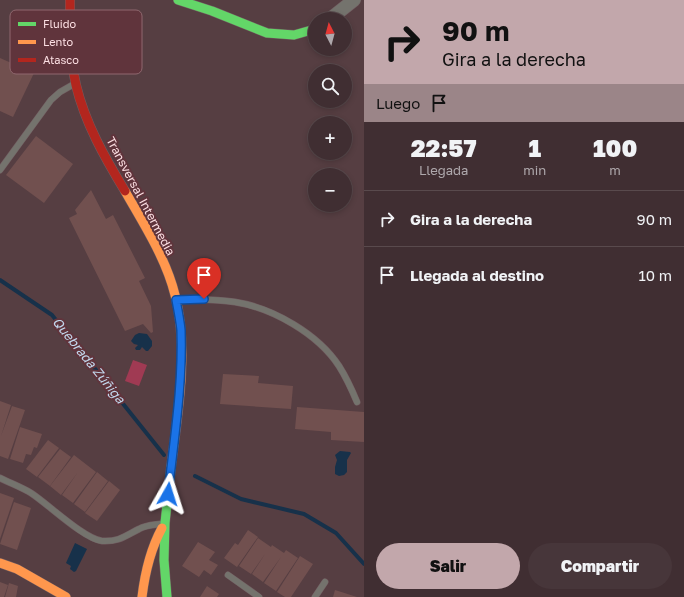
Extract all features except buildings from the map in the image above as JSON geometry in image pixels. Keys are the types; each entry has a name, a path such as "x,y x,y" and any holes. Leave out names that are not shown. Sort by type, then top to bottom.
{"street":[{"path":"178,0 212,11 267,33 294,35 308,31"},
{"path":"339,12 354,0"},
{"name":"Transversal Intermedia","path":"75,74 84,110 100,145 147,230 166,268 176,300 181,328 180,388 164,524 166,597"},
{"path":"142,597 148,556 154,541 164,524"},
{"path":"0,563 17,569 66,597"}],"lane":[{"path":"0,170 51,100 60,92 76,83"},
{"path":"176,300 204,299 236,302 261,309 288,322 312,338 328,352 340,367 357,402"},
{"path":"0,478 31,493 87,536 101,541 118,540 130,535 140,528 164,524"},
{"path":"228,575 260,597"},
{"path":"315,597 325,582"}],"shaded area":[{"path":"133,360 147,365 139,386 125,381"}],"water":[{"path":"139,333 147,334 152,341 152,346 148,351 142,347 140,350 136,350 135,348 138,345 131,341 135,335"},
{"path":"340,451 351,453 347,460 347,472 344,475 339,476 335,474 337,460 335,455"},
{"path":"75,543 87,549 76,571 74,572 70,569 71,566 66,563"}],"waterway":[{"name":"Quebrada Zúñiga","path":"0,280 52,315 164,455"},
{"name":"Quebrada Zúñiga","path":"195,476 241,499 304,514 336,533 364,564"}],"traffic: fast":[{"path":"178,0 212,11 267,33 294,35 308,31"},
{"path":"167,597 164,560 165,523 171,467"}],"traffic: slow":[{"path":"125,191 160,254 171,281 179,315 182,358 181,381 171,467"},
{"path":"142,597 149,561 154,545 162,528"},
{"path":"0,563 17,569 66,597"}],"traffic: jam":[{"path":"70,0 70,10"},
{"path":"74,74 80,99 90,127 125,191"}],"route":[{"path":"168,494 180,388 181,328 176,300 204,299"}]}
